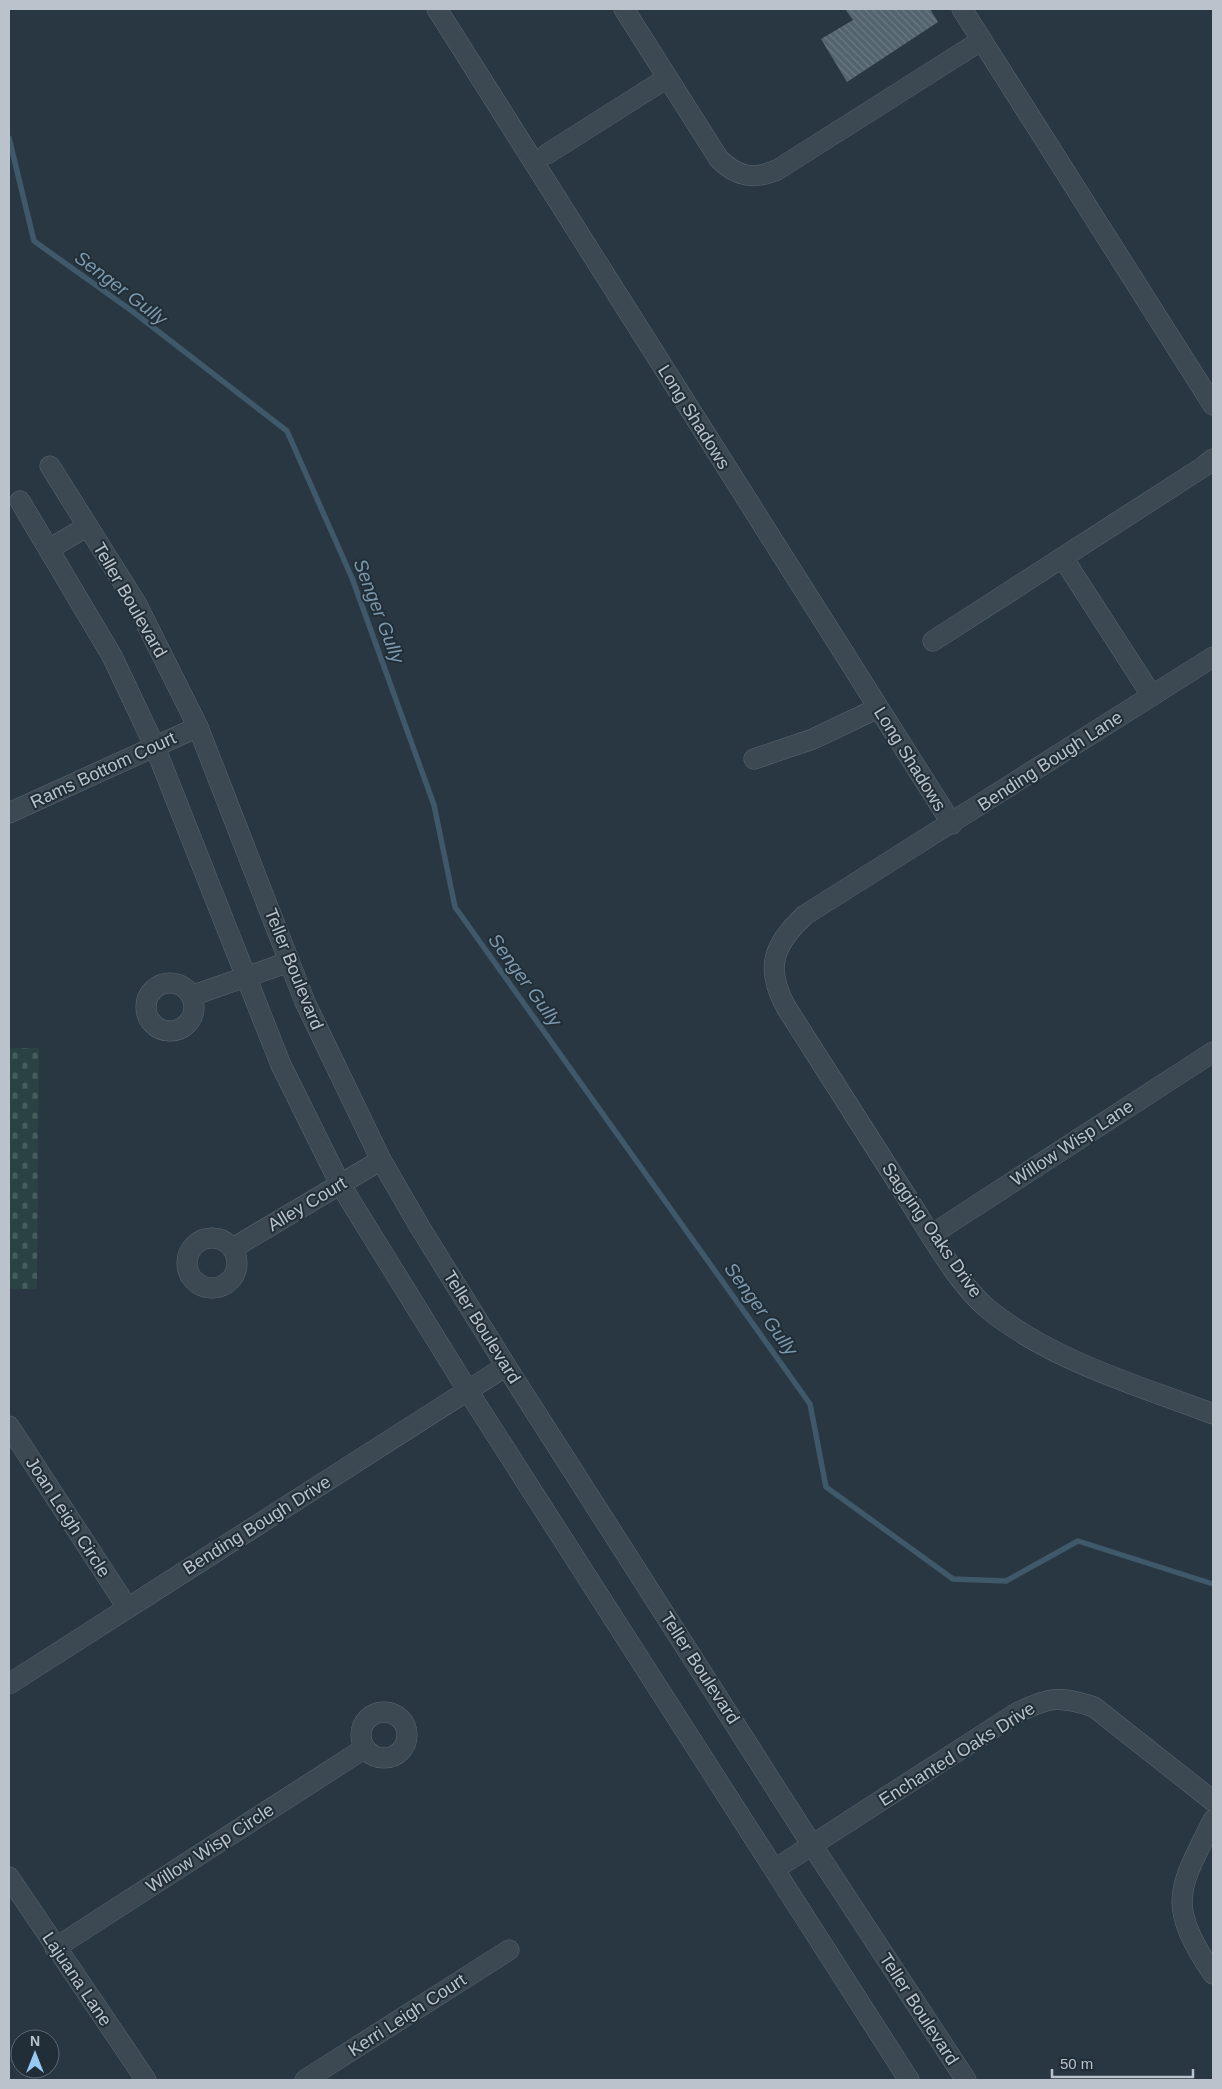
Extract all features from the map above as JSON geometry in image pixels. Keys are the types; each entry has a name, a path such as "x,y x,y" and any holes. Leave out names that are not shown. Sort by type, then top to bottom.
{"street":[{"name":"Long Shadows","path":"437,9 952,824"},
{"path":"624,9 719,158 727,167 744,176 756,177 777,170 982,40"},
{"path":"962,9 1213,404"},
{"path":"547,154 668,78"},
{"path":"933,641 1203,468 1213,459"},
{"name":"Teller Boulevard","path":"50,466 136,604 198,727 305,1002 381,1160 421,1229 506,1366 812,1845 966,2080"},
{"path":"20,501 112,656 155,747 281,1065 340,1184 468,1391 910,2080"},
{"name":"Teller Boulevard","path":"49,549 88,526"},
{"path":"1063,558 1152,696"},
{"name":"Bending Bough Lane","path":"774,958 779,946 805,915 952,824 1213,657"},
{"path":"754,759 813,739 878,708"},
{"name":"Rams Bottom Court","path":"9,813 198,727"},
{"name":"Sagging Oaks Drive","path":"774,958 776,983 786,1007 931,1235 963,1282 986,1308 1042,1344 1080,1362 1213,1414"},
{"path":"192,996 289,962"},
{"name":"Willow Wisp Lane","path":"931,1235 1213,1052"},
{"name":"Alley Court","path":"233,1248 381,1160"},
{"name":"Bending Bough Drive","path":"9,1684 506,1366"},
{"name":"Joan Leigh Circle","path":"9,1426 127,1608"},
{"name":"Enchanted Oaks Drive","path":"775,1868 1015,1714 1035,1704 1054,1699 1072,1699 1094,1706 1213,1801"},
{"name":"Willow Wisp Circle","path":"56,1948 365,1748"},
{"path":"1213,1820 1187,1873 1181,1896 1182,1908 1190,1933 1213,1974"},
{"name":"Lajuana Lane","path":"9,1877 146,2080"},
{"name":"Kerri Leigh Court","path":"305,2080 509,1950"}],"green space":[{"path":"9,1048 39,1048 37,1289 9,1289"}],"building":[{"path":"845,9 930,9 938,22 847,82 821,39 853,20"}],"waterway":[{"name":"Senger Gully","path":"9,138 34,241 132,311 287,431 352,578 434,805 455,907 810,1404 826,1487 953,1579 1006,1581 1078,1541 1213,1584"}]}
